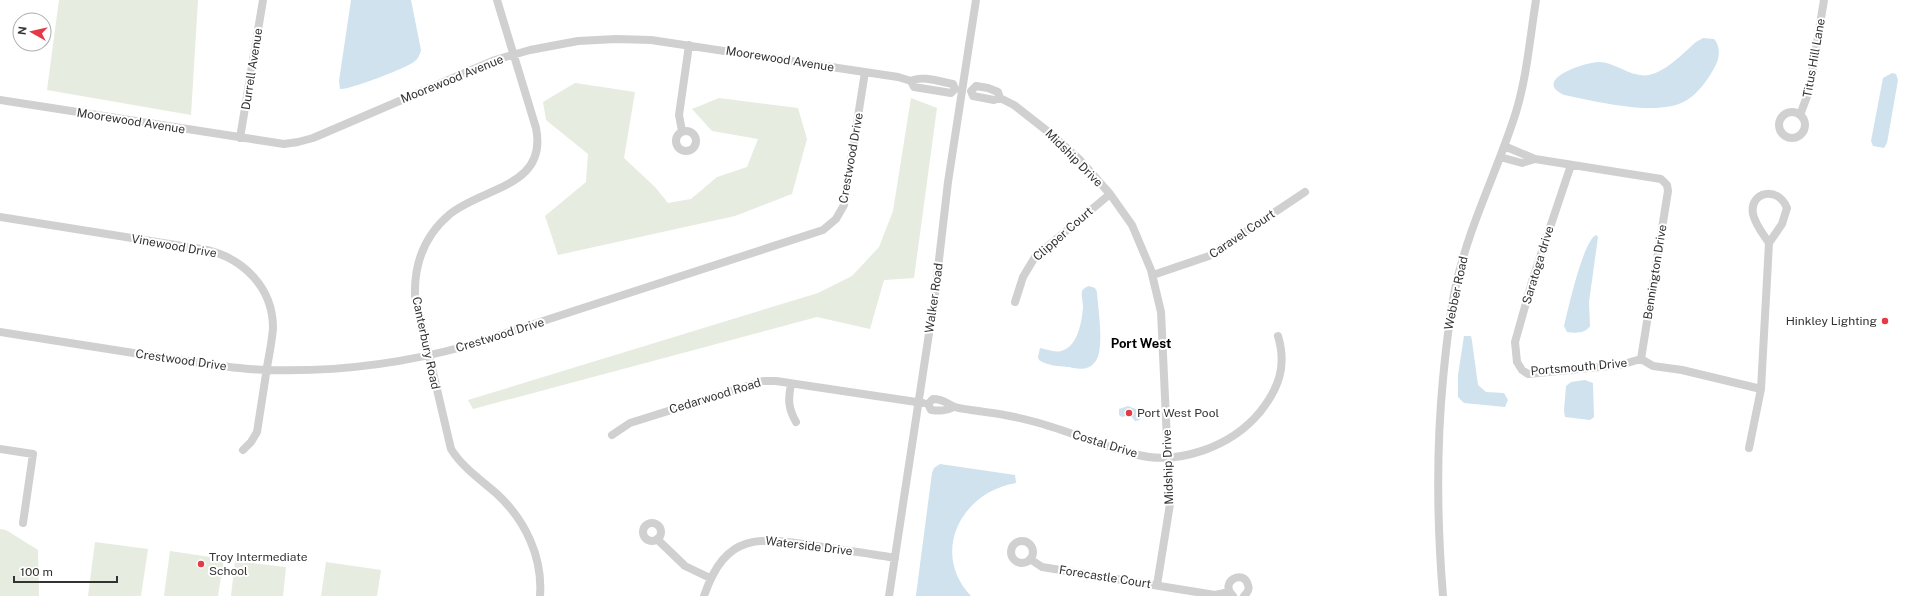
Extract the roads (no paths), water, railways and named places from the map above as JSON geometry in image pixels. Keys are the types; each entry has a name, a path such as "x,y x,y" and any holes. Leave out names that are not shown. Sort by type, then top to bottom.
{"street":[{"name":"Durrell Avenue","path":"240,138 263,0"},
{"name":"Canterbury Road","path":"497,0 536,128 538,145 529,168 518,179 469,203 451,214 434,231 426,244 417,268 415,296 451,449 459,461 510,507 521,522 530,538 536,555 539,573 540,596"},
{"name":"Walker Road","path":"889,596 937,283 959,89 976,0"},
{"name":"Webber Road","path":"1443,596 1438,525 1437,457 1440,406 1448,332 1462,262 1516,111 1521,92 1536,0"},
{"name":"Titus Hill Lane","path":"1800,115 1806,105 1811,84 1824,0"},
{"name":"Moorewood Avenue","path":"0,100 284,144 306,141 478,67 513,54 553,44 596,39 636,39 898,77 911,81 914,87 952,94 959,89"},
{"path":"682,131 679,115 690,46"},
{"name":"Crestwood Drive","path":"0,332 208,364 266,370 351,368 428,356 507,333 823,230 836,219 844,205 865,72"},
{"name":"Midship Drive","path":"959,89 971,91 973,96 994,100 1000,98 1014,105 1051,134 1079,159 1110,194 1138,238 1153,275 1161,312 1170,508 1157,585"},
{"path":"1504,146 1535,159 1570,164"},
{"path":"1500,157 1522,163 1535,159"},
{"name":"Bennington Drive","path":"1570,164 1661,179 1667,185 1668,191 1641,360"},
{"name":"Saratoga drive","path":"1519,367 1515,342 1533,278 1570,164"},
{"name":"Caravel Court","path":"1153,275 1191,264 1214,254 1257,223 1305,192"},
{"path":"1749,448 1762,389 1768,242 1753,214 1754,205 1758,198 1765,194 1772,193 1780,196 1787,208 1782,224 1768,242"},
{"name":"Clipper Court","path":"1015,302 1023,277 1035,257 1110,194"},
{"name":"Vinewood Drive","path":"0,217 206,250 233,260 252,275 267,299 272,328 257,432 251,442 243,450"},
{"name":"Costal Drive","path":"918,402 928,404 933,399 941,400 954,407 1040,423 1134,455 1168,457 1191,454 1216,446 1233,436 1259,413 1270,397 1281,374 1283,356 1278,336"},
{"path":"1641,360 1653,366 1682,370 1762,389"},
{"name":"Portsmouth Drive","path":"1519,367 1528,374 1620,365 1641,360"},
{"name":"Cedarwood Road","path":"612,435 630,422 758,381 771,381 918,402"},
{"path":"790,384 788,402 790,412 796,422"},
{"path":"0,449 33,454 22,523"},
{"path":"657,539 685,566 710,578"},
{"name":"Waterside Drive","path":"704,596 710,578 719,563 727,555 746,544 761,540 778,540 895,558"},
{"name":"Forecastle Court","path":"1030,559 1042,567 1215,595 1231,594 1228,585 1232,579 1242,578 1248,585 1248,591 1244,596"}],"water":[{"path":"351,0 411,0 421,50 419,56 411,64 365,83 340,89 339,81"},
{"path":"1703,38 1714,39 1718,46 1719,54 1717,63 1708,78 1691,97 1675,105 1660,108 1644,108 1609,104 1564,95 1555,89 1554,84 1557,78 1564,73 1573,68 1593,63 1606,63 1642,75 1656,73 1668,66 1696,42"},
{"path":"1892,73 1896,74 1898,80 1887,143 1884,148 1873,146 1871,141 1883,78"},
{"path":"1596,235 1598,237 1589,302 1590,326 1583,332 1567,332 1564,326 1572,292 1586,250 1591,240"},
{"path":"1089,286 1095,288 1097,292 1100,348 1095,362 1089,367 1079,369 1050,365 1042,362 1038,357 1040,348 1061,351 1067,349 1075,339 1080,326 1083,307 1082,291"},
{"path":"1464,336 1471,336 1478,385 1486,392 1504,393 1508,400 1505,407 1464,403 1458,397 1458,375"},
{"path":"1585,380 1593,383 1594,417 1590,420 1565,417 1566,386 1571,382"},
{"name":"Port West Pool","path":"1128,406 1138,410 1142,416 1140,420 1135,421 1130,415 1122,417 1119,415 1119,409"},
{"path":"940,464 1015,475 1016,483 997,489 980,498 967,511 958,527 953,544 953,561 959,579 971,596 916,596 932,473 934,468"}],"place":[{"name":"Hinkley Lighting","path":"1885,321"},
{"name":"Port West Pool","path":"1129,413"},
{"name":"Troy Intermediate School","path":"201,564"}],"district":[{"name":"Port West","path":"1141,343"}]}
